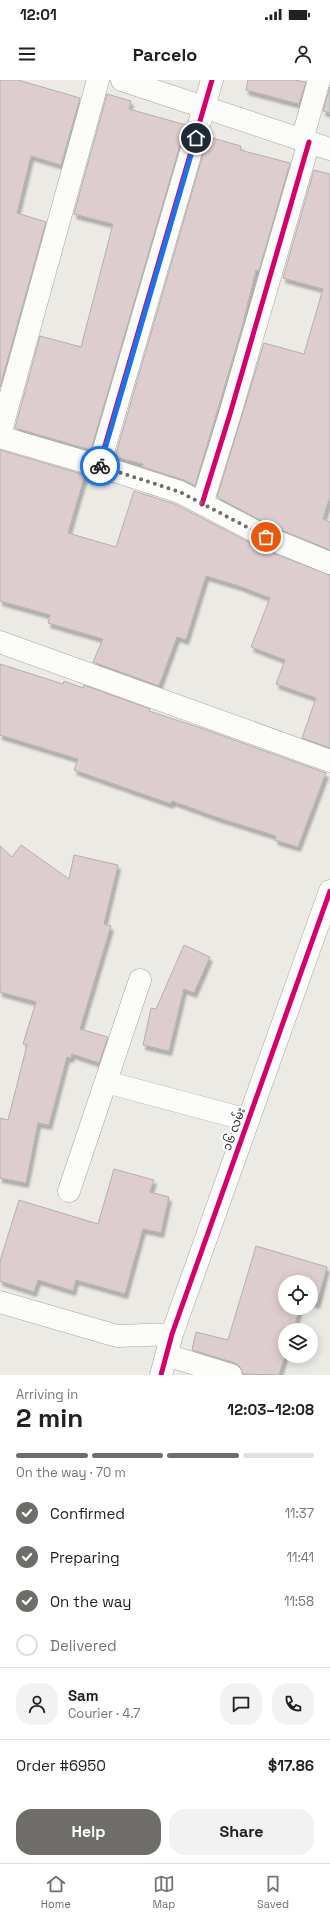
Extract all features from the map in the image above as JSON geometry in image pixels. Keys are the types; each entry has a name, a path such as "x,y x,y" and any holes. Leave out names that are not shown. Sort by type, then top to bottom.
{"street":[{"path":"0,434 98,80"},
{"path":"122,80 330,149"},
{"path":"99,466 212,80"},
{"path":"202,504 230,414 305,141 319,80"},
{"path":"0,437 180,492 266,537 330,563"},
{"path":"0,642 330,761"},
{"name":"၁၆ လမ်း","path":"164,1365 172,1334 330,891"},
{"path":"69,1191 140,980"},
{"path":"106,1082 248,1120"},
{"path":"0,1302 117,1336 172,1334"},
{"path":"164,1365 231,1375"}],"building":[{"path":"0,80 18,80 80,98 61,165 31,156 17,213 46,222 0,387"},
{"path":"248,80 294,80 306,82 299,104 246,90"},
{"path":"330,87 330,113 323,111"},
{"path":"107,94 131,101 129,109 186,125 91,450 15,428 40,336 81,347 113,224 74,214"},
{"path":"208,137 241,146 240,150 290,163 259,271 256,270 241,331 195,486 184,480 142,467 143,464 115,457"},
{"path":"314,170 330,174 330,497 323,519 330,522 330,550 271,526 217,497 264,343 304,354 323,289 283,278"},
{"path":"0,450 85,475 68,533 116,547 134,491 175,504 260,548 330,575 330,748 302,738 316,698 276,684 285,660 251,647 270,598 239,586 206,576 186,640 177,637 159,686 93,662 103,639 48,623 50,615 0,601"},
{"path":"0,664 63,684 64,681 83,688 84,685 150,709 149,711 326,773 298,847 275,840 276,836 172,801 171,804 74,770 78,759 0,735"},
{"path":"21,845 69,879 74,855 118,865 104,924 111,926 80,1029 108,1037 99,1063 72,1054 71,1058 67,1057 49,1125 38,1123 26,1183 0,1178 0,1118 8,1120 27,1045 23,1044 36,1002 0,992 0,846 12,857"},
{"path":"184,945 210,957 194,993 184,989 169,1051 143,1045 151,1008 156,1009"},
{"path":"114,1169 154,1180 150,1192 169,1197 161,1233 143,1229 125,1294 76,1280 73,1291 38,1280 34,1292 0,1281 0,1261 19,1200 98,1224"},
{"path":"256,1246 327,1267 318,1300 318,1275 278,1275 278,1315 298,1315 295,1323 278,1323 278,1363 283,1363 279,1375 243,1374 240,1367 235,1363 192,1350 196,1332 228,1340"}],"cycle path":[{"path":"99,466 212,80"},
{"path":"202,504 230,414 309,142"},
{"path":"161,1375 172,1334 330,891"}],"way so far":[{"path":"100,466 180,492 266,537"}],"route":[{"path":"100,466 196,138"}]}
